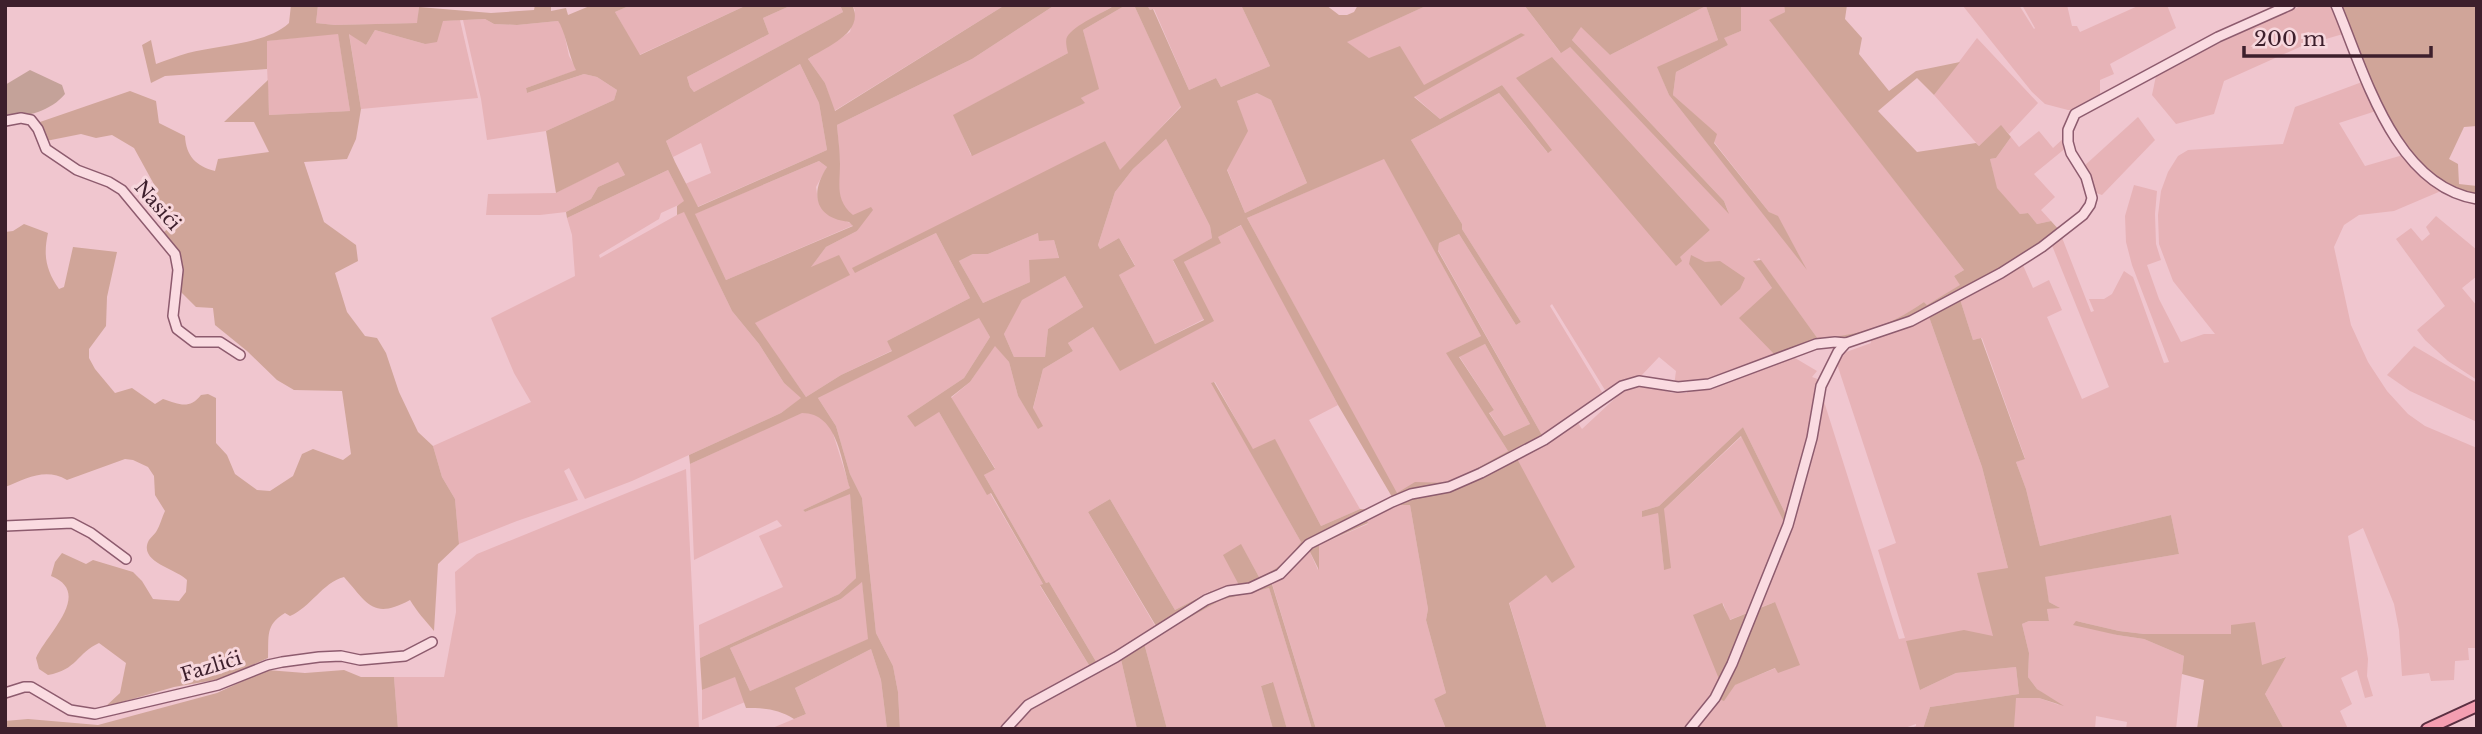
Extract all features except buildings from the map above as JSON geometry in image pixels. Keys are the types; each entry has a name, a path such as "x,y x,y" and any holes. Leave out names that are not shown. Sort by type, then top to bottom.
{"main road":[{"path":"2427,729 2477,706"}],"street":[{"path":"1006,729 1028,705 1115,657 1206,600 1227,592 1250,588 1280,574 1309,544 1392,502 1411,494 1449,487 1481,473 1558,431 1622,386 1639,381 1678,387 1709,384 1816,344 1835,341 1846,343 1911,321 2020,262 2083,215 2090,205 2092,198 2086,177 2069,148 2067,136 2072,119 2080,111 2218,37 2290,5"},
{"path":"2336,5 2372,95 2399,145 2445,188 2455,194 2477,200"},
{"name":"Nasići","path":"5,121 15,118 31,120 46,149 77,170 122,190 173,250 178,270 173,316 182,335 194,342 220,342 240,355"},
{"path":"1690,729 1717,694 1770,572 1800,488 1821,386 1838,352 1846,343"},
{"path":"5,526 72,523 127,559"},
{"name":"Fazlići","path":"5,693 32,687 71,710 95,713 218,685 282,662 319,657 341,656 360,660 405,656 432,642"}],"shaded area":[{"path":"291,5 318,5 316,23 335,25 417,23 419,7 491,13 534,10 535,5 551,5 551,11 566,8 568,15 592,5 631,5 615,12 640,55 747,5 792,5 763,18 769,34 687,77 694,92 843,12 840,5 852,5 855,15 849,31 834,44 808,59 825,83 835,111 1005,5 1055,5 972,59 837,125 843,204 853,215 871,207 873,210 857,231 826,247 811,267 839,255 850,275 755,323 806,397 841,375 892,351 887,341 970,298 936,233 855,273 852,268 1105,141 1120,170 1181,107 1134,5 1147,5 1150,10 1153,9 1189,90 1216,78 1221,87 1270,66 1241,5 1326,5 1339,15 1347,15 1354,12 1358,5 1428,5 1347,42 1369,58 1400,46 1424,85 1521,33 1525,35 1414,97 1440,119 1502,85 1552,150 1548,153 1499,93 1411,140 1462,224 1462,229 1521,322 1516,325 1459,234 1439,243 1438,251 1543,437 1514,453 1575,567 1552,583 1546,575 1509,603 1547,729 1446,729 1434,699 1446,693 1426,620 1428,609 1410,505 1390,505 1395,502 1338,405 1241,225 1218,237 1221,243 1184,262 1214,321 1120,371 1093,327 1068,343 1073,351 1043,369 1033,408 1043,426 1038,429 1018,396 1009,362 995,346 970,382 951,397 995,469 984,475 1046,583 1049,582 1098,665 1092,670 1040,585 1043,584 991,493 987,495 939,412 915,427 907,416 964,378 990,337 979,318 818,398 836,426 850,474 862,498 876,633 893,666 900,729 887,729 881,680 871,649 795,688 806,714 794,719 771,710 746,708 735,677 702,690 700,658 839,594 856,578 850,494 805,512 803,510 850,488 840,452 831,430 823,421 814,415 802,413 690,464 689,455 781,413 801,398 784,383 759,344 732,311 684,212 677,215 677,206 684,201 668,170 567,218 566,212 591,199 598,187 625,175 618,162 556,193 546,131 614,100 617,90 597,77 584,74 527,93 526,88 576,70 558,21 517,25 494,24 485,19 443,21 437,42 425,44 375,30 366,45 349,34 361,109 356,139 347,159 304,162 324,222 356,245 358,261 335,273 347,312 365,336 377,338 386,353 399,392 418,432 433,446 442,477 455,499 459,544 438,564 434,631 410,600 398,606 379,609 366,601 344,577 329,584 297,612 290,616 285,613 274,622 269,632 268,658 221,679 174,687 105,707 120,693 126,663 99,643 58,673 48,675 39,669 36,658 68,603 68,593 63,583 51,576 55,562 62,553 86,564 93,560 133,572 153,599 179,601 186,592 187,580 148,554 149,540 157,530 165,511 155,495 154,476 148,467 125,459 67,480 43,474 5,487 5,232 13,231 24,224 48,233 47,262 59,289 64,287 73,247 117,252 107,297 106,326 89,349 89,358 95,369 115,393 132,388 155,404 163,399 188,404 201,395 208,394 216,398 216,443 227,455 235,474 257,490 270,491 293,476 302,454 313,449 343,460 351,454 342,391 294,390 277,380 215,325 213,308 196,307 181,292 180,260 162,234 174,223 169,208 155,199 156,188 134,148 112,135 96,138 81,134 46,141 40,122 130,91 156,101 159,123 185,136 190,155 208,169 215,171 218,159 269,152 254,122 224,122 268,80 269,115 350,111 338,34 267,41 267,69 165,76 151,83 142,45 151,40 156,64 188,53 255,40 280,30 289,23","holes":["800,64 819,103 827,150 698,207 666,141","1257,93 1271,100 1307,183 1245,213 1227,170 1248,131 1237,101","1166,139 1210,226 1212,238 1173,260 1204,320 1155,344 1119,275 1135,266 1119,238 1100,249 1098,245 1115,192 1133,169","1384,159 1481,336 1446,353 1508,451 1450,483 1415,482 1397,493 1247,218","819,161 827,167 818,186 818,203 828,215 853,226 726,280 695,214","1038,233 1039,241 1054,240 1059,258 1029,260 1030,282 983,303 959,261 973,254 988,254","1065,276 1083,307 1048,329 1045,357 1014,357 1004,334 1022,300","1485,344 1530,424 1504,436 1489,413 1494,410 1459,357","862,582 868,639 750,691 730,648 841,599"]},
{"path":"318,5 419,5 418,23 316,23"},
{"path":"631,5 747,5 639,55 615,12"},
{"path":"792,5 840,5 843,12 694,92 687,77 769,34 763,18"},
{"path":"852,5 1005,5 834,111 825,83 808,59 850,32 855,10"},
{"path":"1055,5 1115,5 1081,25 1068,53 954,115 971,155 1084,103 1081,98 1098,89 1083,30 1126,5 1134,5 1181,106 1120,171 1105,141 855,273 936,233 970,298 887,341 893,350 841,375 806,397 754,323 849,275 810,268 826,247 857,231 871,208 853,216 840,199 837,125 972,59"},
{"path":"1115,5 1126,5 1083,30 1099,89 1081,98 1085,103 972,156 953,115 1068,53 1067,37 1082,24"},
{"path":"1147,5 1241,5 1270,66 1221,87 1216,78 1189,90 1154,9 1150,10"},
{"path":"1428,5 1524,5 1560,52 1569,46 1728,211 1724,201 1572,40 1581,26 1610,55 1706,6 1718,40 1658,68 1669,95 1804,265 1778,217 1769,212 1714,142 1716,134 1673,95 1676,72 1728,45 1723,38 1741,31 1741,5 1784,5 1785,12 1770,20 1964,270 1954,276 1961,285 1927,305 1924,302 1897,320 1860,334 1818,339 1759,258 1754,262 1772,288 1777,357 1723,378 1674,386 1676,371 1659,357 1641,376 1629,378 1605,390 1552,304 1550,306 1602,392 1543,437 1438,250 1439,243 1459,234 1516,325 1521,322 1462,229 1462,224 1411,140 1499,93 1547,152 1551,151 1502,85 1440,119 1414,96 1524,35 1521,33 1424,86 1369,58 1346,42","holes":["1552,57 1710,230 1679,257"]},
{"path":"1524,5 1741,5 1741,31 1724,38 1728,45 1676,72 1673,95 1717,134 1714,143 1769,212 1778,216 1807,270 1669,95 1657,67 1718,40 1706,6 1610,55 1581,27 1572,40 1724,201 1729,214 1570,47 1561,53"},
{"path":"1784,5 1847,5 1845,19 1862,38 1859,54 1889,91 1916,71 1960,62 1934,95 1917,78 1878,111 1917,152 1976,143 1979,146 2001,125 2011,137 1996,158 1990,159 1997,188 2020,214 2028,213 2037,224 2051,221 2060,231 2024,258 1903,323 1777,357 1739,318 1772,288 1753,261 1761,260 1818,339 1874,328 1924,302 1927,305 1960,285 1954,276 1964,270 1769,20 1785,12"},
{"path":"2019,5 2034,29 2022,5 2067,5 2072,26 2077,26 2080,32 2140,5 2167,5 2176,28 2110,64 2114,74 2100,80 2100,96 2078,110 2068,110 2045,104 2032,92 1963,6"},
{"path":"2303,5 2333,5 2343,34 2302,46 2224,81 2214,114 2176,124 2152,95 2157,71"},
{"path":"2340,5 2477,5 2477,126 2464,127 2449,159 2458,164 2459,184 2477,186 2475,197 2435,179 2417,163 2402,144 2377,99"},
{"path":"485,19 494,24 517,25 558,21 563,28 569,56 577,70 526,88 527,93 584,74 597,77 617,90 614,100 546,131 487,140 481,99 463,20"},
{"path":"460,20 478,98 361,109 349,33 366,45 375,30 425,44 442,21"},
{"path":"338,33 350,111 269,115 266,41"},
{"path":"1977,38 2038,103 2009,134 2001,126 1979,146 1934,95"},
{"path":"1552,57 1710,230 1680,257 1682,261 1676,266 1516,78"},
{"path":"800,64 819,103 827,150 697,207 685,184 711,173 701,143 673,157 666,141"},
{"path":"30,70 62,85 65,94 53,105 38,112 5,117 5,85"},
{"path":"2362,82 2376,111 2339,123 2365,166 2403,155 2441,191 2394,211 2359,215 2344,225 2334,247 2351,325 2368,362 2387,391 2408,414 2425,426 2477,448 2477,648 2468,648 2469,660 2455,661 2454,680 2431,681 2429,673 2402,676 2394,604 2363,528 2348,536 2368,659 2367,676 2373,696 2365,698 2357,670 2341,678 2352,704 2340,711 2348,729 2284,729 2265,694 2285,657 2262,666 2231,634 2144,634 2076,621 2117,635 2144,639 2184,656 2176,729 2126,729 2127,722 2096,716 2095,729 2014,729 2015,698 2039,698 2059,705 2037,689 2028,677 2029,653 2022,624 2029,621 2049,621 2047,609 2058,607 2049,602 2044,577 2179,554 2171,515 2040,546 2026,489 2016,462 2025,458 1982,338 1973,340 1959,296 2022,263 2033,288 2049,280 2062,310 2047,317 2082,399 2109,387 2051,243 2061,235 2091,312 2094,311 2089,299 2104,299 2112,294 2124,271 2133,277 2164,363 2169,362 2132,265 2126,242 2125,216 2134,185 2157,191 2156,244 2161,260 2147,265 2159,299 2181,342 2204,334 2215,334 2173,281 2159,244 2161,191 2168,172 2178,156 2188,150 2283,144 2295,107"},
{"path":"1257,93 1271,100 1307,183 1245,213 1227,169 1247,131 1237,101"},
{"path":"2138,117 2155,140 2102,195 2093,192 2083,167"},
{"path":"2039,131 2053,148 2065,137 2067,147 2034,174 2055,197 2041,210 2051,221 2037,224 2028,213 2020,214 1996,188 1990,159 1996,158 2011,137 2019,147"},
{"path":"1166,139 1210,226 1212,238 1173,261 1204,319 1155,344 1119,275 1135,265 1119,238 1100,249 1098,245 1115,192 1133,169"},
{"path":"1384,158 1481,336 1447,353 1508,451 1450,483 1396,493 1247,218"},
{"path":"618,161 625,175 598,187 591,199 566,212 486,215 488,194 556,193"},
{"path":"819,161 827,167 816,187 818,201 823,210 854,225 726,280 694,214"},
{"path":"668,170 685,202 661,213 659,219 599,255 600,258 684,211 732,311 759,344 784,383 802,398 781,413 632,481 585,499 569,468 564,471 578,500 459,544 455,499 442,477 433,446 531,402 514,373 491,318 575,276 572,235 567,218"},
{"path":"2436,216 2477,250 2477,276 2462,288 2477,306 2477,380 2448,361 2417,330 2445,306 2396,239 2411,228 2422,241 2430,234 2426,227"},
{"path":"1242,225 1338,405 1309,420 1360,509 1321,526 1275,440 1253,450 1215,382 1212,383 1301,542 1286,562 1275,571 1259,577 1241,545 1240,588 1213,596 1210,591 1175,610 1110,499 1088,512 1157,629 1098,665 1049,582 1046,583 984,475 995,468 951,398 970,382 995,345 1009,362 1018,396 1039,428 1042,426 1033,409 1043,369 1073,351 1068,343 1093,327 1120,370 1213,321 1184,262 1220,243 1217,237"},
{"path":"1038,233 1054,240 1059,259 1030,282 983,303 959,261 973,254 988,254"},
{"path":"1691,255 1705,262 1720,261 1745,278 1740,289 1721,306 1689,264"},
{"path":"1065,276 1083,307 1048,329 1045,357 1014,357 1004,334 1021,300"},
{"path":"1959,296 1973,340 1981,338 2025,459 2016,462 2026,489 2040,546 2171,515 2179,554 2045,577 2049,602 2060,608 2047,609 2049,621 2029,621 2022,624 2029,653 2028,677 2037,689 2064,706 2039,698 2016,698 2014,729 1923,729 1930,707 2019,694 2016,667 1956,673 1920,690 1906,641 1964,630 1993,636 1977,573 2008,568 1982,467 1928,314"},
{"path":"1928,314 1982,467 2008,568 1994,636 1920,690 1956,673 2016,667 2019,694 1930,707 1923,729 1909,729 1916,724 1902,729 1692,729 1717,698 1724,700 1734,685 1776,668 1775,602 1754,610 1790,524 1821,392 1899,639 1905,638 1878,550 1896,543 1836,361 1838,355 1871,343 1870,339"},
{"path":"979,317 990,337 964,378 907,416 939,412 987,494 990,493 1043,584 1040,586 1092,670 1063,685 999,729 900,729 893,666 876,633 862,498 850,474 836,426 818,398"},
{"path":"1485,344 1530,424 1504,436 1489,412 1494,410 1459,356"},
{"path":"2414,346 2477,383 2477,422 2410,391 2387,375"},
{"path":"1790,355 1817,371 1812,377 1823,381 1789,521 1743,427 1659,506 1642,511 1658,513 1664,569 1664,509 1742,436 1786,526 1750,612 1729,620 1723,603 1721,684 1688,729 1547,729 1509,602 1546,574 1514,455 1576,420 1582,429 1624,390 1646,386 1673,393 1687,393 1687,389"},
{"path":"1214,382 1253,449 1275,439 1321,526 1360,509 1376,510 1366,518 1368,523 1319,545 1319,570 1309,550 1271,581 1316,729 1312,729 1269,588 1221,600 1144,643 1167,729 1137,729 1120,655 1159,631 1088,512 1110,499 1175,610 1211,591 1213,596 1240,587 1223,555 1241,544 1259,577 1283,563 1301,542 1211,383"},
{"path":"802,412 812,413 831,427 850,488 803,510 805,512 850,493 856,578 839,594 700,658 699,625 783,587 759,536 782,526 777,520 694,560 690,464"},
{"path":"1743,427 1789,521 1786,526 1741,436 1664,509 1671,568 1664,570 1658,513 1642,517 1642,511 1659,506"},
{"path":"686,469 699,729 398,729 394,677 444,677 456,612 455,572 477,554"},
{"path":"1390,505 1410,505 1428,609 1426,620 1446,693 1434,699 1446,729 1316,729 1271,580 1309,550 1318,570 1319,545 1368,524 1366,518"},
{"path":"862,581 869,639 750,691 730,648 841,599"},
{"path":"1269,588 1312,729 1287,729 1272,682 1261,686 1273,729 1167,729 1144,643 1221,600"},
{"path":"1775,602 1800,665 1778,673 1775,668 1735,685 1724,701 1714,697 1721,684 1693,615 1722,603 1730,620"},
{"path":"2076,621 2144,634 2231,634 2231,625 2255,622 2262,665 2286,657 2265,694 2284,729 2197,729 2204,680 2182,674 2184,656 2144,639 2073,625"},
{"path":"871,649 881,680 887,729 770,729 806,714 795,688"},
{"path":"1120,655 1137,729 1007,729 1023,711"},
{"path":"267,670 305,673 344,670 361,677 394,677 398,729 5,729 5,721 28,719 98,725 217,693"},
{"path":"735,676 745,702 702,720 702,690"},
{"path":"1273,682 1287,729 1273,729 1261,686"}]}
